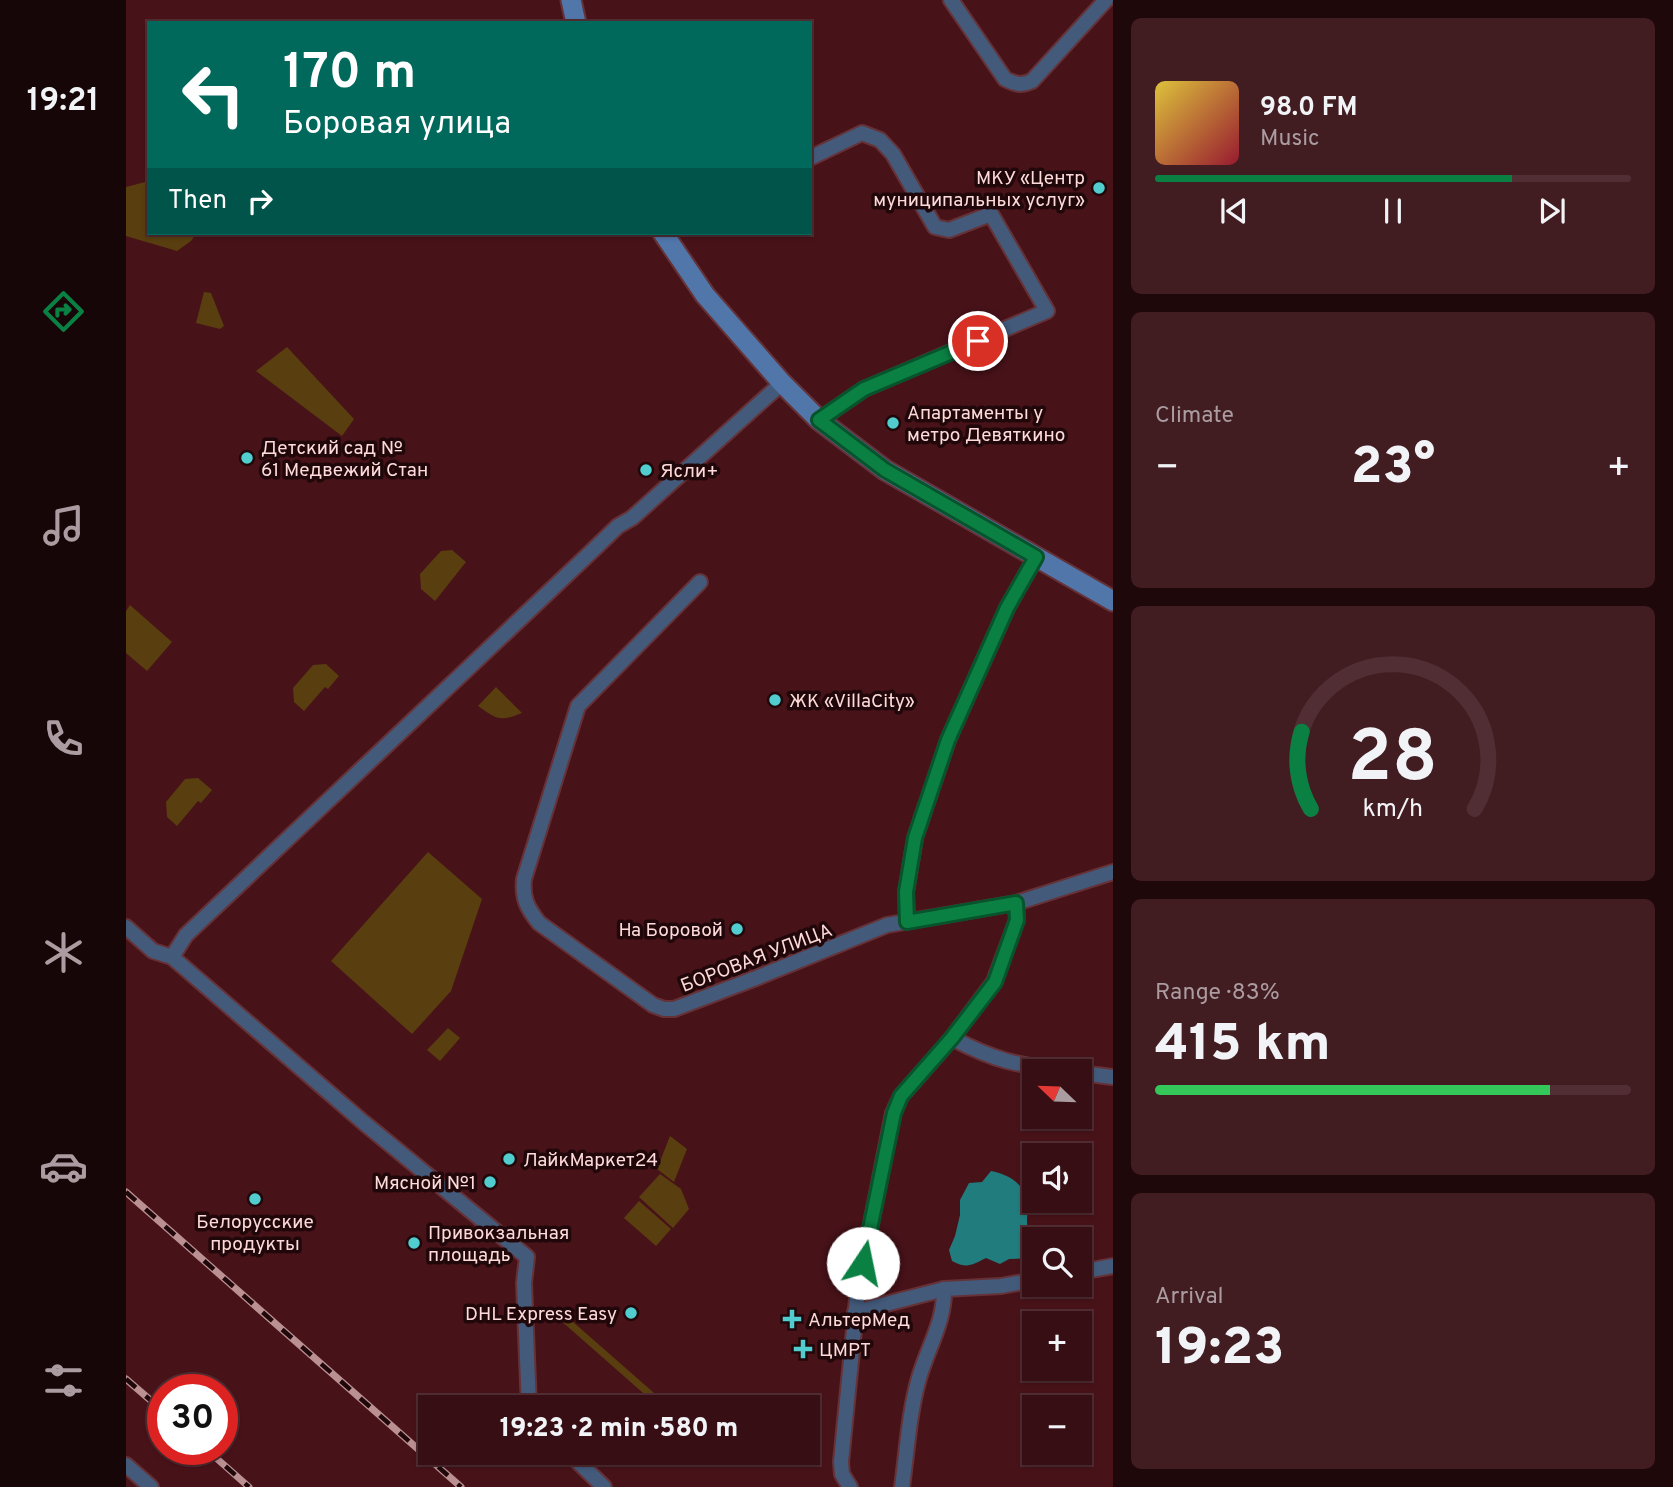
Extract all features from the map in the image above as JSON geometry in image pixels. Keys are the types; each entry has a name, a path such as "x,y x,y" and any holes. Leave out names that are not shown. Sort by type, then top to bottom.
{"street":[{"path":"571,0 576,21"},
{"path":"951,0 1004,79 1024,85 1032,81 1106,0"},
{"path":"812,157 862,134 880,140 892,154 935,227 949,230 991,214 1047,311 864,389 819,420"},
{"path":"664,235 705,295 782,383 819,420 885,470 1113,601"},
{"path":"172,957 186,935 618,526 632,518 782,383"},
{"path":"907,922 906,892 915,838 948,740 1007,608 1036,557"},
{"name":"БОРОВАЯ УЛИЦА","path":"700,582 578,706 524,878 526,906 540,923 653,1005 674,1009 887,925 1016,903 1113,872"},
{"path":"850,1487 842,1474 841,1462 855,1312 894,1113 907,1088 952,1038 995,982 1017,920 1016,903"},
{"path":"126,927 153,951 172,957 527,1257 524,1283 529,1395"},
{"path":"952,1038 984,1054 1022,1066"},
{"path":"1092,1074 1113,1077"},
{"path":"1092,1270 1113,1266"},
{"path":"855,1312 944,1289 1022,1282"},
{"path":"902,1487 919,1378 941,1319 945,1303 944,1289"},
{"path":"126,1465 151,1487"},
{"path":"581,1465 604,1487"}],"shaded area":[{"path":"147,182 147,235 196,235 191,241 177,251 126,236 126,187"},
{"path":"204,292 211,293 224,326 220,329 196,323"},
{"path":"287,347 354,419 342,436 256,371"},
{"path":"452,550 466,562 435,601 421,589 420,574 441,551"},
{"path":"130,605 172,642 147,671 126,653 126,611"},
{"path":"326,664 339,676 328,689 325,687 304,711 294,702 293,688 313,665"},
{"path":"496,687 522,713 498,718 478,706"},
{"path":"198,778 212,790 201,803 198,801 177,826 167,817 166,802 185,779"},
{"path":"428,852 482,899 451,991 412,1034 331,961"},
{"path":"448,1028 460,1038 440,1061 427,1050"},
{"path":"670,1136 687,1149 674,1182 657,1169"},
{"path":"660,1174 681,1189 689,1209 673,1228 639,1197"},
{"path":"639,1201 671,1229 656,1246 624,1218"},
{"path":"556,1307 656,1395 645,1395 551,1312"}],"water":[{"path":"991,1171 1009,1177 1022,1189 1022,1213 1028,1213 1028,1227 1022,1227 1022,1258 1009,1259 1000,1264 986,1258 969,1265 952,1261 949,1250 960,1215 960,1200 969,1183 982,1182"}],"railway":[{"path":"126,1192 461,1487"},
{"path":"126,1379 147,1397"},
{"path":"224,1465 249,1487"}],"place":[{"name":"МКУ «Центр муниципальных услуг»","path":"1099,188"},
{"name":"Апартаменты у метро Девяткино","path":"893,423"},
{"name":"Детский сад № 61 Медвежий Стан","path":"247,458"},
{"name":"Ясли+","path":"646,470"},
{"name":"ЖК «VillaCity»","path":"775,700"},
{"name":"На Боровой","path":"737,929"},
{"name":"ЛайкМаркет24","path":"509,1159"},
{"name":"Мясной №1","path":"490,1182"},
{"name":"Белорусские продукты","path":"255,1199"},
{"name":"Привокзальная площадь","path":"414,1243"},
{"name":"DHL Express Easy","path":"631,1313"},
{"name":"АльтерМед","path":"792,1319"},
{"name":"ЦМРТ","path":"803,1349"}],"route":[{"path":"863,1263 894,1113 901,1096 952,1038 995,982 1017,920 1016,903 907,922 906,892 915,838 948,740 1007,608 1036,557 885,470 819,420 864,389 978,341"}]}
